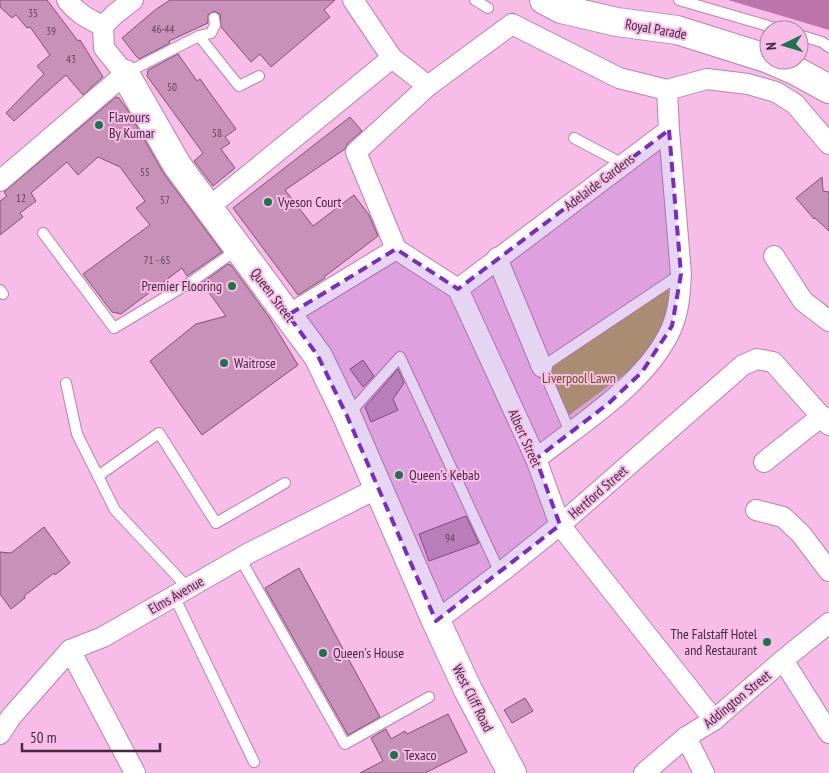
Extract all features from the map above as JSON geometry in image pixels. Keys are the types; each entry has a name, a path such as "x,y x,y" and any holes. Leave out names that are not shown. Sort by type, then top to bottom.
{"street":[{"path":"67,0 84,17 103,26 133,0"},
{"path":"353,0 392,58 428,86"},
{"name":"Royal Parade","path":"544,0 561,8 617,22 677,30 759,56"},
{"path":"458,289 396,249 356,152 428,86 512,24 619,78 667,90 707,80 748,84 776,92 795,104 829,144"},
{"name":"Queen Street","path":"103,26 104,48 125,74 177,166 318,356 347,416 436,622"},
{"path":"208,208 392,58"},
{"name":"Royal Parade","path":"796,70 829,89"},
{"path":"0,181 125,74"},
{"path":"536,459 609,403 654,358 665,342 672,326 680,292 681,274 667,90"},
{"name":"Adelaide Gardens","path":"458,289 669,130"},
{"path":"288,315 396,249"},
{"path":"774,256 803,301 829,321"},
{"path":"498,258 542,367"},
{"name":"Albert Street","path":"458,289 536,459 560,525 714,720"},
{"name":"Hertford Street","path":"436,622 560,525 743,365 756,359 774,362 826,420"},
{"path":"764,462 826,420"},
{"name":"Elms Avenue","path":"0,734 6,712 70,650 103,637 240,558 378,488"},
{"path":"756,510 783,517 801,534 829,571"},
{"name":"West Cliff Road","path":"436,622 468,690 512,773"},
{"name":"Addington Street","path":"644,773 686,737 714,720 829,623"},
{"path":"70,650 135,773"},
{"path":"784,660 829,733"},
{"path":"686,737 704,773"}],"lane":[{"path":"475,0 488,8"},
{"path":"679,0 759,23"},
{"path":"125,74 199,36 211,33 215,25 214,18"},
{"path":"199,36 239,86 259,76"},
{"path":"809,38 822,42 829,47"},
{"path":"574,138 623,164"},
{"path":"43,233 114,328 191,282 239,249"},
{"path":"570,432 542,367 681,274"},
{"path":"347,416 400,357 500,573"},
{"path":"66,383 77,434 115,510 181,592 254,762"},
{"path":"98,476 159,433 216,523 285,483"},
{"path":"240,558 345,744 429,698"}],"highlighted area":[{"path":"669,130 681,274 672,326 642,372 609,403 536,459 560,525 436,621 347,416 318,356 288,315 396,249 458,289"}],"green space":[{"name":"Liverpool Lawn","path":"668,290 670,292 666,323 642,361 568,416 547,371 662,291"}],"shaded area":[{"path":"728,0 829,0 829,30 809,24 809,20 795,20"}],"building":[{"path":"0,0 47,0 78,41 80,40 103,77 83,95 66,75 14,121 6,113 44,74 37,66 50,55 30,27 27,28 16,15 12,18 0,7"},
{"path":"170,0 335,0 324,10 330,17 271,67 260,54 251,62 221,27 220,14 214,11 208,15 208,23 169,41 170,43 139,59 122,38"},
{"path":"178,54 197,81 200,79 236,129 225,137 230,143 221,149 235,168 213,186 194,161 203,153 147,76 148,70"},
{"path":"116,97 119,98 127,109 164,174 222,252 187,276 182,268 121,314 112,312 83,274 150,225 136,208 145,201 120,167 98,157 78,175 67,162 31,193 36,201 20,213 23,217 0,235 0,201 7,196 4,192"},
{"name":"Vyeson Court","path":"350,117 362,131 348,143 345,149 285,190 313,226 354,195 369,215 378,236 325,278 298,295 233,208"},
{"path":"822,177 823,191 829,192 829,231 814,219 796,198"},
{"name":"Waitrose","path":"228,264 231,265 269,317 298,365 202,435 150,361 196,324 226,316 202,283"},
{"path":"363,360 374,376 363,387 350,369"},
{"path":"398,369 404,383 393,399 398,410 371,422 365,407"},
{"path":"466,516 479,543 429,561 419,534"},
{"path":"44,527 70,563 24,596 25,598 11,609 0,594 0,552 11,553"},
{"name":"Queen's House","path":"299,568 380,717 348,735 265,588"},
{"path":"525,698 533,711 512,723 504,710"},
{"path":"448,714 467,752 425,773 360,773 383,761 371,738 386,729 391,739 405,731 407,734"}],"place":[{"name":"Flavours By Kumar","path":"99,125"},
{"name":"Vyeson Court","path":"268,202"},
{"name":"Premier Flooring","path":"232,286"},
{"name":"Waitrose","path":"224,363"},
{"name":"Queen's Kebab","path":"399,475"},
{"name":"The Falstaff Hotel and Restaurant","path":"767,642"},
{"name":"Queen's House","path":"323,653"},
{"name":"Texaco","path":"394,755"}]}
